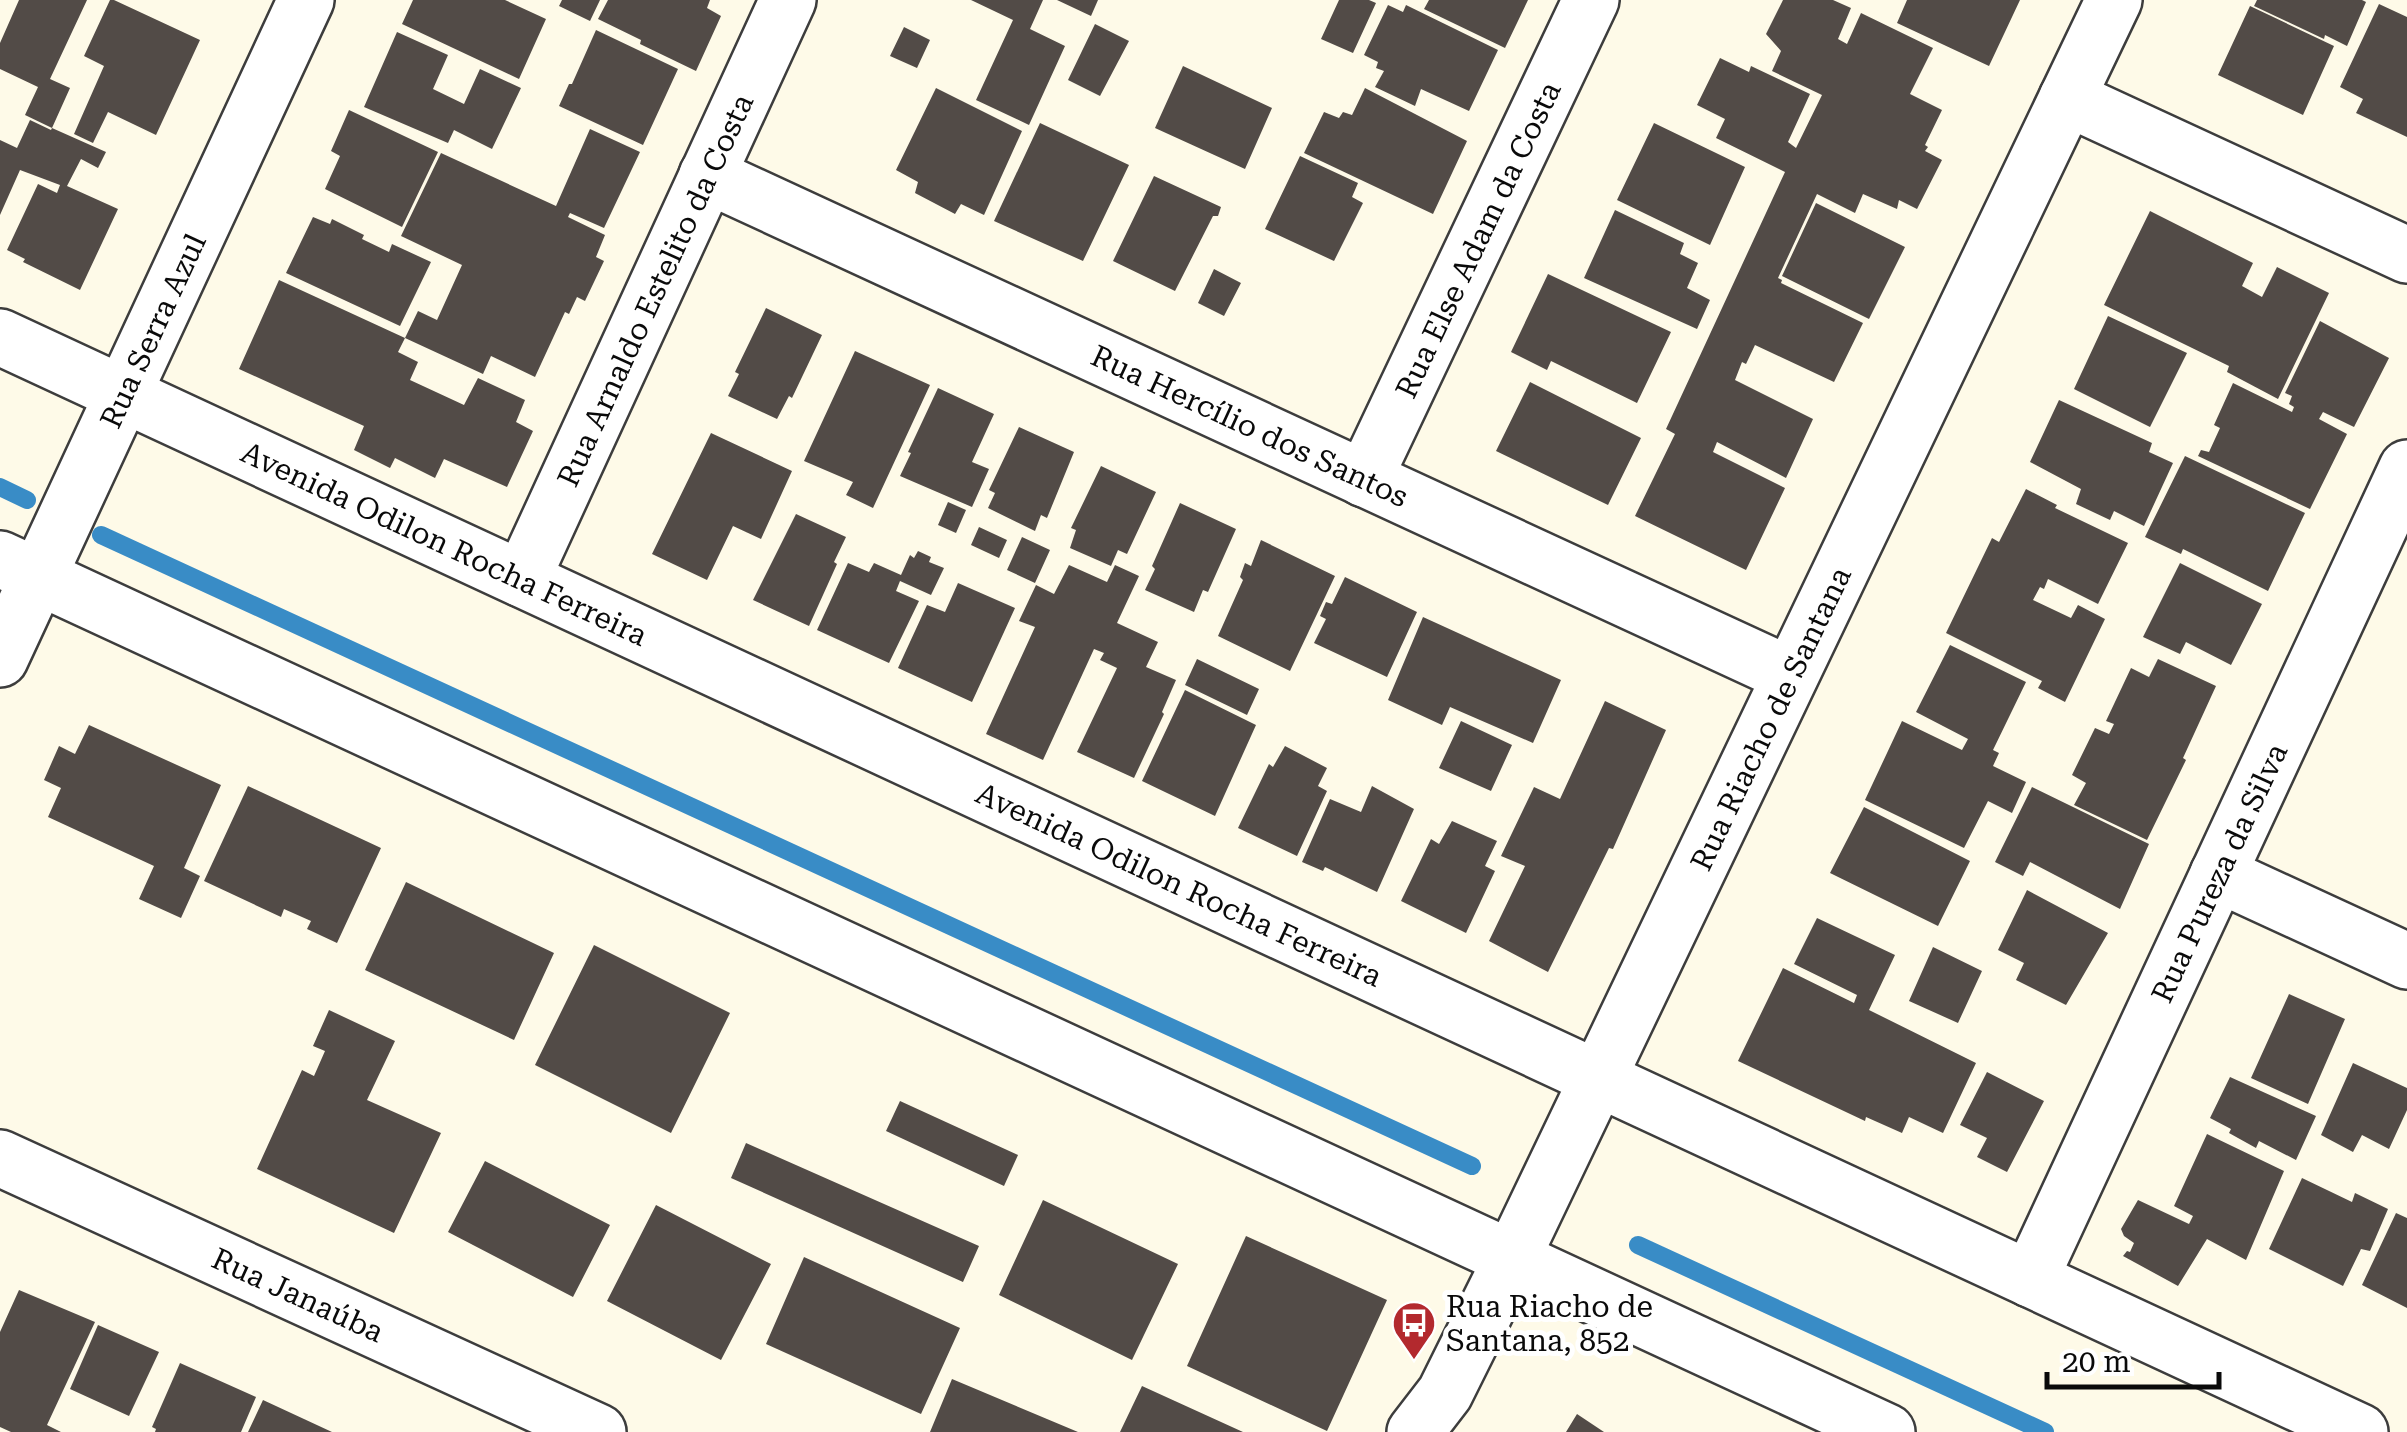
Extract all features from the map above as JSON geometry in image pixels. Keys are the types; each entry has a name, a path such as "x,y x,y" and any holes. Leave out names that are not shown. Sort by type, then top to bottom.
{"street":[{"name":"Rua Serra Azul","path":"0,659 19,568 122,394 306,0"},
{"name":"Rua Arnaldo Estelito da Costa","path":"522,579 788,0"},
{"name":"Rua Else Adam da Costa","path":"1364,478 1591,0"},
{"name":"Rua Riacho de Santana","path":"1415,1432 1445,1393 1512,1258 2114,0"},
{"path":"2067,98 2407,256"},
{"name":"Rua Hercílio dos Santos","path":"708,175 1790,676"},
{"name":"Avenida Odilon Rocha Ferreira","path":"0,337 2360,1432"},
{"name":"Rua Pureza da Silva","path":"2030,1278 2407,468"},
{"path":"19,568 1887,1432"},
{"path":"2218,874 2407,961"},
{"name":"Rua Janaúba","path":"0,1158 598,1432"}],"building":[{"path":"19,0 87,0 50,79 70,88 52,128 25,115 38,87 0,69 0,43"},
{"path":"110,0 200,40 156,135 108,112 93,143 74,134 104,66 84,56"},
{"path":"413,0 505,0 546,19 519,79 402,24"},
{"path":"562,0 600,0 590,21 559,6"},
{"path":"608,0 710,0 707,8 721,16 696,71 598,19"},
{"path":"971,0 1043,0 1030,29 1065,46 1029,125 976,100 1013,20"},
{"path":"1057,0 1098,0 1091,16"},
{"path":"1339,0 1376,3 1353,53 1321,39"},
{"path":"1429,0 1528,0 1505,48 1424,9"},
{"path":"1783,0 1833,0 1851,8 1838,39 1847,44 1861,13 1933,48 1910,94 1942,110 1925,151 1942,160 1917,209 1899,200 1897,209 1863,194 1855,213 1817,194 1778,278 1781,283 1863,323 1834,382 1755,345 1746,364 1742,362 1735,380 1813,419 1786,478 1717,442 1713,452 1785,488 1746,570 1635,516 1675,434 1666,429 1785,172 1716,138 1725,119 1697,105 1720,58 1749,72 1751,66 1810,94 1788,142 1796,148 1822,95 1772,71 1781,51 1766,34"},
{"path":"1907,0 2020,0 1989,66 1897,23"},
{"path":"2257,0 2366,2 2347,46 2254,6"},
{"path":"2379,4 2407,17 2407,137 2356,113 2363,99 2340,87"},
{"path":"1388,5 1403,12 1406,5 1498,50 1469,111 1421,89 1415,106 1375,87 1384,71 1376,68 1378,62 1364,55"},
{"path":"2250,6 2334,46 2303,115 2218,75"},
{"path":"1095,24 1129,41 1100,96 1068,80"},
{"path":"904,27 930,40 917,68 890,56"},
{"path":"596,30 678,69 643,145 559,106"},
{"path":"397,32 448,55 433,89 464,104 480,69 521,88 492,149 454,130 448,143 364,107"},
{"path":"1183,66 1272,108 1245,169 1155,128"},
{"path":"936,88 1022,131 984,215 961,204 955,214 915,193 918,182 896,170"},
{"path":"1365,88 1467,141 1433,214 1304,153 1324,112 1339,118 1343,112 1352,115"},
{"path":"349,110 438,152 402,227 325,189 340,156 331,151"},
{"path":"30,120 106,152 98,168 81,159 67,186 118,209 80,290 7,250 38,184 57,193 60,185 20,170 0,215 0,140 17,148"},
{"path":"1040,123 1129,165 1083,261 994,221"},
{"path":"1654,123 1745,167 1710,245 1617,200"},
{"path":"590,129 640,152 604,228 570,213 568,217 605,235 596,257 604,261 585,301 577,297 569,314 565,312 535,377 491,356 483,374 405,338 418,311 437,320 462,265 401,236 441,153 556,206"},
{"path":"1300,156 1358,183 1352,197 1363,203 1334,261 1265,229"},
{"path":"1154,176 1221,207 1175,291 1113,261"},
{"path":"1816,203 1905,247 1869,319 1782,276"},
{"path":"1615,210 1684,243 1680,254 1698,263 1687,288 1710,300 1697,329 1584,278"},
{"path":"2150,211 2253,263 2242,286 2262,297 2277,267 2329,293 2278,399 2227,372 2229,366 2104,305"},
{"path":"313,217 330,224 332,219 389,252 392,244 431,262 400,326 286,273"},
{"path":"1214,269 1241,283 1224,316 1198,303"},
{"path":"1548,274 1671,332 1637,403 1551,361 1547,370 1511,352"},
{"path":"279,280 405,338 398,352 418,362 410,380 464,405 478,378 525,400 516,422 533,431 507,487 444,459 435,478 395,458 390,468 354,450 364,426 239,369"},
{"path":"766,308 822,335 792,398 789,396 777,419 728,396 739,374 735,372"},
{"path":"2108,316 2187,353 2150,427 2074,389"},
{"path":"2320,321 2389,358 2354,427 2323,412 2319,419 2347,434 2310,509 2198,456 2201,450 2209,452 2220,428 2214,425 2233,383 2292,412 2292,396 2285,393"},
{"path":"855,351 930,385 873,508 846,495 853,482 804,461"},
{"path":"1530,382 1641,438 1608,505 1496,451"},
{"path":"938,388 994,414 972,462 989,469 972,507 900,476"},
{"path":"2059,400 2152,443 2149,452 2173,463 2144,526 2114,511 2110,520 2076,504 2081,489 2030,462"},
{"path":"1019,427 1074,452 1047,518 1041,515 1035,531 988,508 995,493 989,490"},
{"path":"711,433 792,471 761,539 733,526 707,580 652,554"},
{"path":"2185,456 2305,513 2268,591 2183,549 2181,554 2145,537"},
{"path":"1101,466 1156,492 1127,554 1118,550 1111,566 1070,548 1076,530 1071,528"},
{"path":"2026,489 2057,505 2055,508 2128,543 2098,604 2048,579 2033,600 2071,618 2078,605 2105,619 2065,702 2038,688 2042,681 1946,633 1992,538 1999,542"},
{"path":"948,502 966,510 956,533 938,525"},
{"path":"1180,503 1236,529 1208,592 1203,590 1194,612 1145,590"},
{"path":"796,514 846,537 809,626 753,600"},
{"path":"979,527 1007,540 999,558 971,545"},
{"path":"1022,537 1050,550 1035,583 1007,570"},
{"path":"1261,540 1335,576 1290,671 1218,636 1243,580 1240,577 1245,563 1251,566"},
{"path":"918,551 931,557 929,562 944,568 931,595 900,581 896,591 919,601 889,663 817,630 848,563 869,572 874,563 901,575 910,555 914,558"},
{"path":"2180,563 2262,604 2231,665 2186,642 2180,654 2143,637"},
{"path":"1069,565 1107,582 1115,565 1139,576 1117,623 1158,642 1146,667 1176,680 1134,778 1077,752 1117,668 1100,660 1104,653 1094,649 1043,760 986,734 1035,627 1019,621 1036,585 1054,594"},
{"path":"1345,577 1417,612 1387,677 1314,643 1326,619 1320,616 1326,602 1332,604"},
{"path":"958,583 1015,608 972,702 898,668 927,605 945,612"},
{"path":"1423,617 1561,680 1533,743 1450,707 1442,725 1388,700"},
{"path":"1950,645 2026,682 1993,750 1999,753 1993,766 2026,782 2012,813 1988,801 1964,848 1865,800 1902,721 1962,750 1968,739 1916,712"},
{"path":"1197,659 1259,689 1247,715 1185,685"},
{"path":"2158,659 2216,686 2147,840 2074,805 2086,783 2072,775 2095,728 2109,734 2114,724 2106,721 2131,668 2149,677"},
{"path":"1185,690 1256,725 1215,816 1142,781"},
{"path":"1605,701 1666,730 1613,849 1609,848 1548,972 1489,941 1525,866 1501,856 1534,787 1560,799"},
{"path":"1461,721 1512,745 1491,791 1439,768"},
{"path":"89,725 221,785 184,868 200,876 181,918 139,899 154,866 48,817 61,788 44,780 59,746 75,754"},
{"path":"1285,746 1327,768 1318,786 1327,791 1297,856 1238,828 1269,764 1273,767"},
{"path":"248,786 381,848 337,943 307,929 311,921 284,909 281,917 204,881"},
{"path":"1372,786 1414,809 1377,892 1325,867 1323,871 1302,862 1330,799 1361,812"},
{"path":"2032,787 2149,844 2120,909 2030,862 2023,876 1995,862"},
{"path":"1864,807 1970,861 1938,926 1830,873"},
{"path":"1452,821 1497,841 1485,866 1495,871 1466,933 1401,901 1431,839 1439,844"},
{"path":"406,882 554,953 514,1040 365,970"},
{"path":"2027,890 2108,933 2066,1005 2016,980 2024,963 1998,950"},
{"path":"1817,918 1895,955 1869,1010 1976,1063 1943,1133 1909,1117 1902,1133 1866,1117 1865,1121 1738,1061 1783,968 1854,1003 1857,995 1794,964"},
{"path":"594,945 730,1013 671,1133 535,1065"},
{"path":"1933,947 1982,971 1958,1023 1909,1001"},
{"path":"2289,994 2345,1019 2308,1104 2251,1078"},
{"path":"329,1010 395,1041 367,1100 441,1133 394,1233 257,1169 302,1070 314,1076 325,1051 313,1046"},
{"path":"2353,1063 2407,1088 2407,1110 2389,1149 2362,1135 2353,1152 2321,1135"},
{"path":"1987,1072 2044,1101 2007,1172 1977,1157 1987,1138 1960,1125"},
{"path":"2230,1077 2316,1116 2296,1160 2259,1141 2256,1148 2210,1118"},
{"path":"900,1101 1018,1155 1004,1186 886,1131"},
{"path":"2207,1134 2284,1171 2246,1260 2207,1239 2178,1286 2123,1256 2134,1243 2121,1229 2138,1200 2189,1224 2193,1216 2174,1206"},
{"path":"746,1143 979,1246 963,1282 731,1178"},
{"path":"485,1161 610,1225 573,1297 448,1232"},
{"path":"2302,1178 2352,1202 2355,1193 2388,1209 2370,1251 2361,1249 2343,1286 2269,1249"},
{"path":"1043,1200 1178,1264 1132,1360 999,1295"},
{"path":"656,1205 771,1264 721,1360 607,1301"},
{"path":"2396,1213 2407,1218 2407,1308 2362,1285"},
{"path":"1246,1236 1387,1300 1327,1431 1187,1366"},
{"path":"804,1257 960,1328 921,1414 766,1344"},
{"path":"19,1290 95,1322 47,1425 61,1432 11,1432 0,1427 0,1332"},
{"path":"98,1325 159,1352 129,1416 70,1389"},
{"path":"180,1363 256,1397 241,1432 155,1432 152,1427"},
{"path":"952,1379 1078,1432 930,1432"},
{"path":"1142,1386 1243,1432 1120,1432"},
{"path":"263,1400 332,1432 248,1432"},
{"path":"1577,1414 1604,1432 1566,1432"}],"waterway":[{"path":"0,487 27,500"},
{"path":"101,535 1472,1166"},
{"path":"1638,1245 2045,1432"}],"place":[{"name":"Rua Riacho de Santana, 852","path":"1414,1361"}]}
